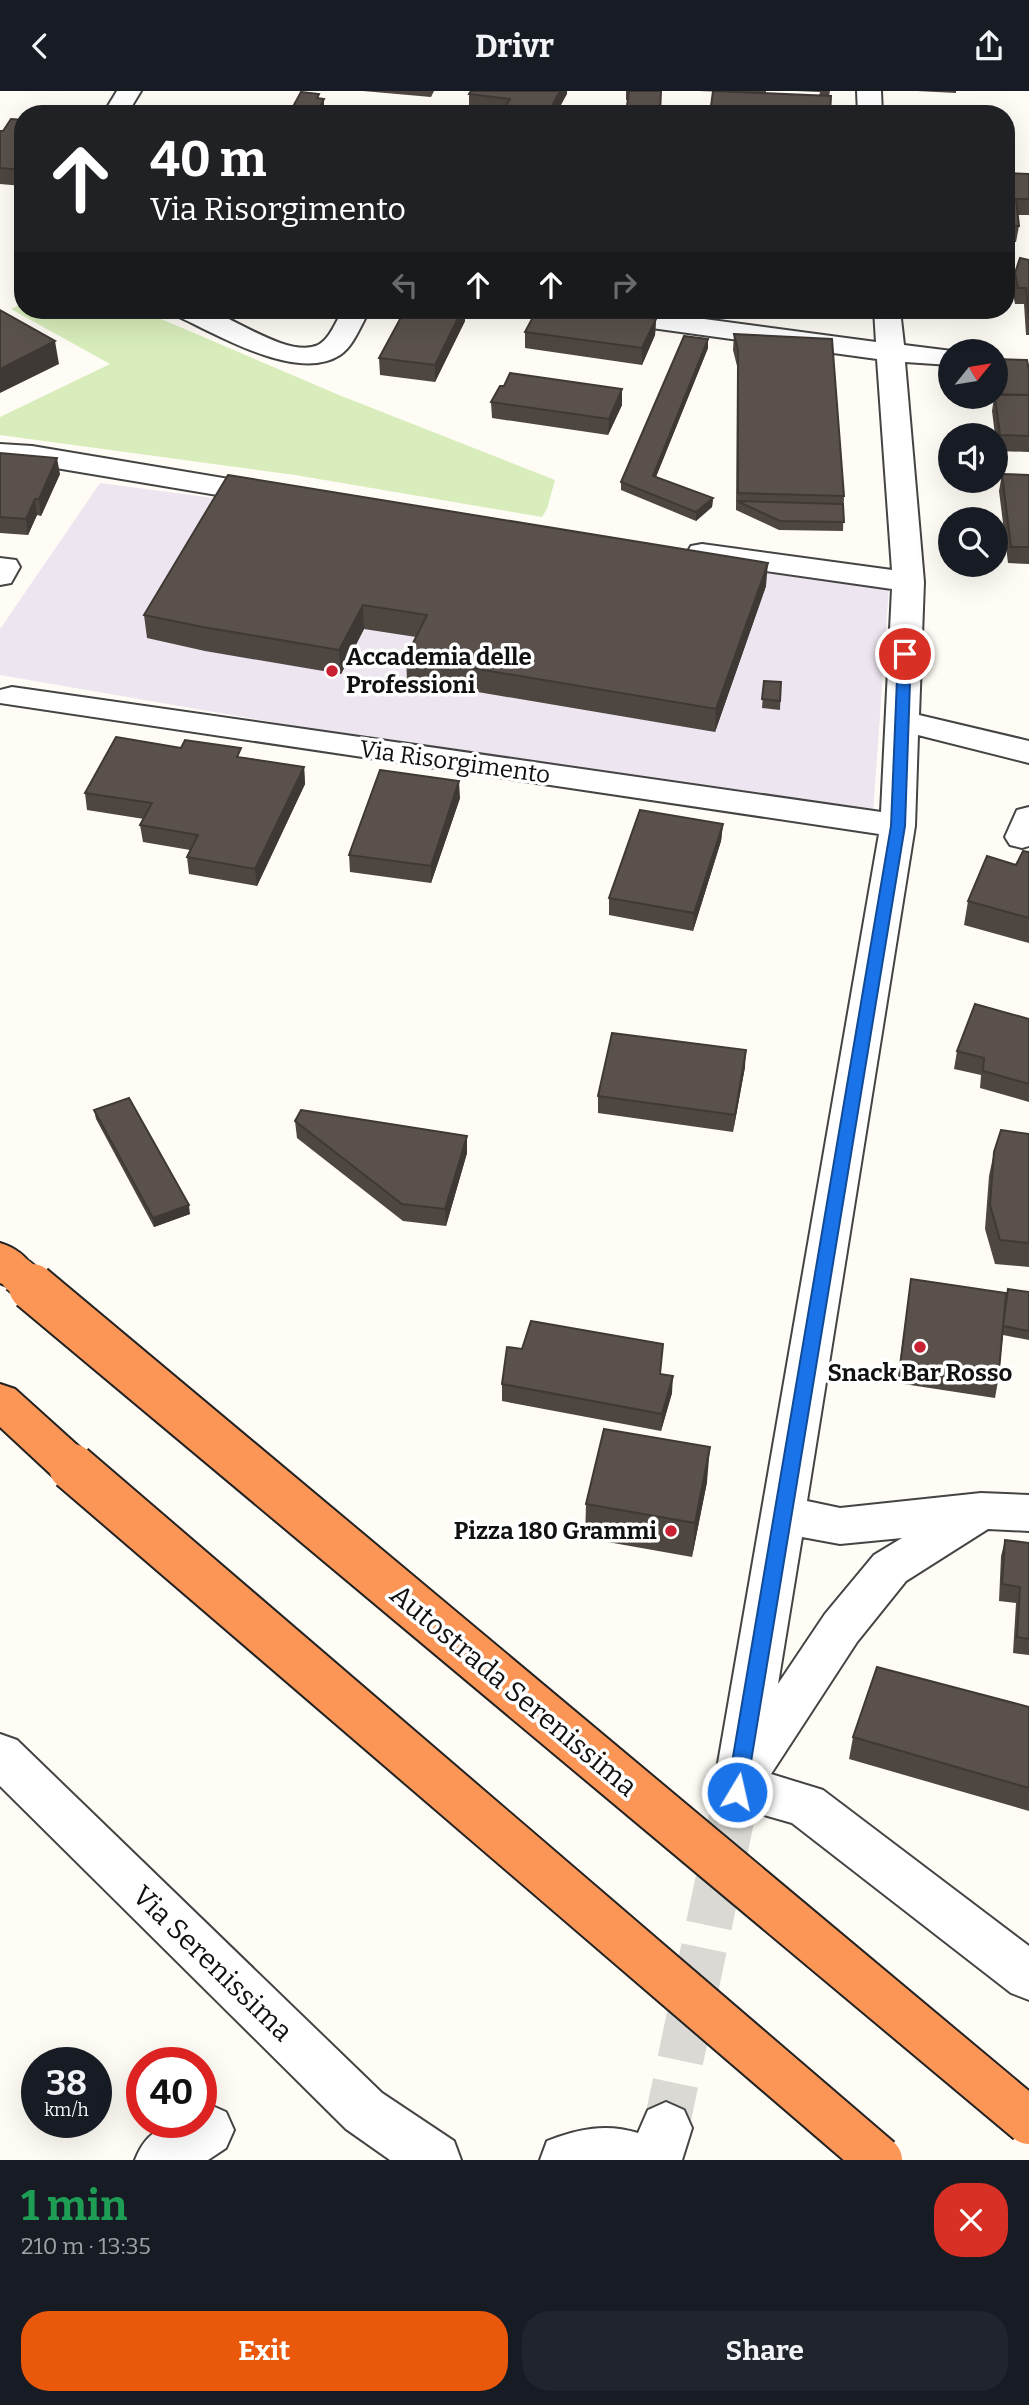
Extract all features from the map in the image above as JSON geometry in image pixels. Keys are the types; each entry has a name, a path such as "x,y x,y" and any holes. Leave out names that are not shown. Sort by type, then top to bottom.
{"highway":[{"name":"Autostrada Serenissima","path":"9,1266 1029,2121"},
{"path":"4,1405 72,1467 879,2160"}],"street":[{"path":"207,319 289,355 319,355 332,348 350,319"},
{"path":"644,319 891,353 938,356"},
{"path":"737,1789 898,826 908,582 888,319"},
{"path":"0,453 296,499"},
{"path":"670,549 908,582"},
{"path":"0,567 5,567 0,576"},
{"name":"Via Risorgimento","path":"12,697 898,826"},
{"path":"902,721 1029,752"},
{"path":"782,1515 839,1526 981,1511 1029,1513"},
{"path":"737,1789 841,1628 890,1568 981,1511"},
{"name":"Via Serenissima","path":"0,1755 364,2111 435,2160"},
{"path":"737,1789 806,1805 1029,1976"},
{"path":"161,2160 195,2138"},
{"path":"566,2160 586,2154 654,2149"}],"shaded area":[{"path":"100,483 889,587 873,814 370,739 0,675 0,629"}],"green space":[{"path":"29,319 161,319 339,395 555,480 547,509 542,517 295,475 0,435 0,417 110,364"}],"building":[{"path":"471,91 560,91 553,105 506,105 510,99 469,94"},
{"path":"629,91 661,91 660,105 627,105"},
{"path":"713,91 831,96 830,105 711,105"},
{"path":"301,92 319,94 317,98 324,99 321,105 294,105"},
{"path":"11,119 14,119 14,169 0,168 0,131 3,131"},
{"path":"1015,173 1029,174 1029,199 1016,199 1019,226 1015,226"},
{"path":"1020,258 1029,260 1029,319 1026,288 1018,288 1015,273"},
{"path":"0,310 55,341 0,369"},
{"path":"400,319 458,319 435,365 379,358"},
{"path":"532,319 656,319 642,348 525,332"},
{"path":"734,334 832,339 844,496 738,493 738,350"},
{"path":"684,336 708,339 653,476 713,498 696,512 621,482"},
{"path":"1008,359 1027,360 1029,395 1008,395"},
{"path":"510,373 622,389 609,419 491,402 500,386 504,386"},
{"path":"1008,394 1029,395 1029,436 1008,435 1008,423 998,423 997,409 1008,409"},
{"path":"0,453 57,458 39,499 35,499 26,519 0,517"},
{"path":"1008,474 1029,475 1029,547 1011,547 1004,493 1008,493"},
{"path":"228,475 768,563 716,709 406,657 427,615 363,605 339,650 144,615"},
{"path":"737,501 843,504 844,522 780,521"},
{"path":"764,681 781,682 780,701 762,699"},
{"path":"116,737 181,748 185,740 241,748 237,757 304,767 255,869 187,857 198,835 140,825 152,803 85,793"},
{"path":"380,770 459,781 431,866 349,855"},
{"path":"640,810 723,824 694,913 609,898"},
{"path":"1023,851 1029,852 1029,918 968,901 987,856 1016,865"},
{"path":"975,1004 1029,1019 1029,1084 983,1071 984,1058 957,1051"},
{"path":"612,1033 746,1050 735,1115 598,1096"},
{"path":"129,1098 189,1205 153,1218 94,1110"},
{"path":"301,1110 467,1136 445,1209 402,1204 295,1121"},
{"path":"1001,1130 1029,1134 1029,1243 1000,1240 990,1205 994,1152"},
{"path":"911,1279 1006,1293 998,1381 900,1366"},
{"path":"1008,1289 1029,1292 1029,1331 1003,1326"},
{"path":"531,1321 663,1344 660,1374 673,1376 662,1414 502,1384 507,1347 522,1349"},
{"path":"604,1429 710,1447 695,1523 586,1504"},
{"path":"1005,1540 1029,1543 1029,1639 1017,1637 1020,1587 1002,1584"},
{"path":"877,1667 1029,1707 1029,1788 853,1737"}],"tunnel":[{"path":"666,2128 737,1792"}],"place":[{"name":"Accademia delle Professioni","path":"332,671"},
{"name":"Snack Bar Rosso","path":"920,1347"},
{"name":"Pizza 180 Grammi","path":"671,1531"}],"route":[{"path":"737,1792 898,826 905,654"}]}
